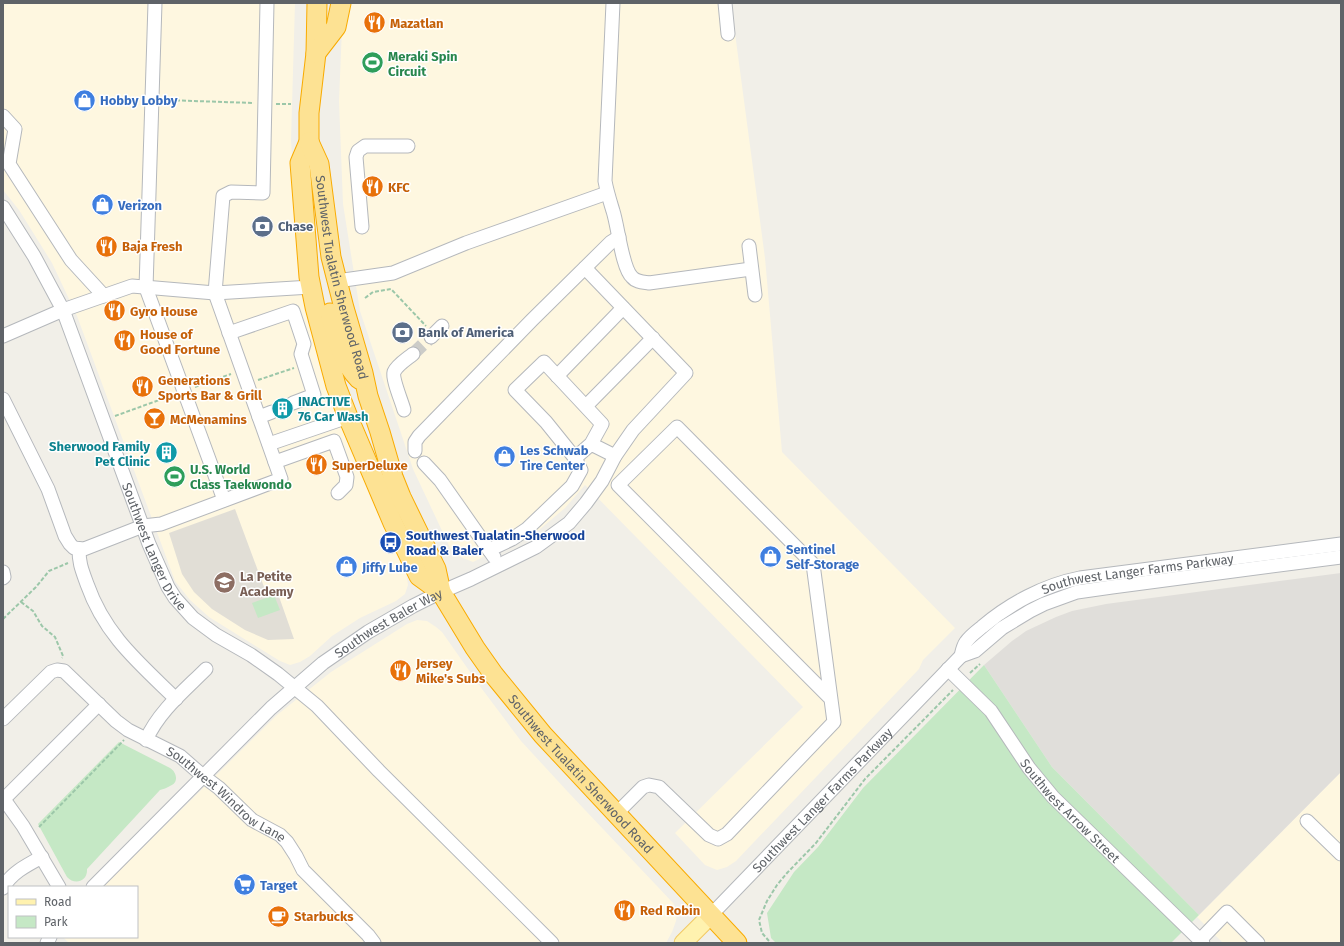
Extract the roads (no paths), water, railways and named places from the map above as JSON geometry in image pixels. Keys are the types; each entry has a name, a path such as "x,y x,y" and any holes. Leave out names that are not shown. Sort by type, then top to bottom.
{"highway":[{"name":"Southwest Tualatin Sherwood Road","path":"317,3 316,53 309,114 309,142 300,163 309,277 315,307 336,386 393,523 419,576 441,592"},
{"path":"316,53 336,27 341,3"},
{"name":"Southwest Tualatin Sherwood Road","path":"309,142 319,164 331,257 366,385 393,477 436,569 441,592 475,648 517,704 543,735 737,943"},
{"path":"311,286 321,295 328,306 344,357 353,373 366,385"}],"main road":[{"name":"Southwest Langer Farms Parkway","path":"682,943 711,915"}],"street":[{"path":"155,3 146,288 224,500"},
{"path":"3,400 48,489 65,536 74,548 84,549 143,526 161,524 281,479 215,293 223,196 231,192 262,193 267,3"},
{"path":"613,3 605,181 607,194 614,212 626,268 632,277 640,282 649,283 751,269"},
{"path":"725,3 728,34"},
{"path":"3,116 15,129 8,164 71,260 104,296"},
{"path":"362,227 356,158 358,151 366,146 408,146"},
{"path":"337,281 393,273 466,243 607,194"},
{"name":"Southwest Langer Drive","path":"4,212 34,256 63,310 161,574 168,587 183,608 204,627 251,655 294,687"},
{"path":"415,451 415,442 419,436 611,242 619,237"},
{"path":"749,246 755,295"},
{"path":"585,268 653,338 586,406"},
{"path":"3,336 63,310 132,286 215,293 311,286"},
{"path":"557,376 624,308"},
{"path":"229,333 293,311 304,344 301,354 314,395 293,404"},
{"name":"Southwest Baler Way","path":"94,886 271,708 323,663 352,642 413,606 536,547 569,523 602,481 615,456 633,430 686,373 653,338"},
{"path":"404,410 394,379 394,373 397,368 413,354"},
{"path":"489,550 527,529 572,486 581,470 575,458 546,422 515,390 544,362 602,424 591,444 575,458"},
{"path":"259,417 272,412"},
{"path":"268,444 348,417"},
{"path":"616,814 643,788 649,785 659,787 709,835 718,839 727,834 834,722 813,564 676,427 618,486 830,698"},
{"path":"274,462 334,441 347,478 346,485 338,493"},
{"path":"591,444 615,456"},
{"path":"424,463 440,480 499,565"},
{"name":"Southwest Langer Farms Parkway","path":"711,915 948,669 960,656 966,642 995,617 1023,599 1068,580 1110,573 1341,544"},
{"path":"79,549 79,562 90,593 102,618 114,636 133,657 176,699"},
{"name":"Southwest Langer Farms Parkway","path":"960,656 975,651 1002,628 1030,611 1077,592 1341,557"},
{"path":"3,572 3,578"},
{"path":"146,740 158,719 206,669"},
{"name":"Southwest Arrow Street","path":"948,669 990,711 1029,768 1053,796 1202,941"},
{"name":"Southwest Windrow Lane","path":"3,720 51,672 57,670 64,671 116,721 131,732 180,756 219,788 252,820 280,835 287,842 303,870 374,943"},
{"path":"294,687 317,706 379,771 552,943"},
{"path":"58,886 30,836 3,799 98,704"},
{"path":"1307,821 1341,854"},
{"path":"3,888 10,878 22,867 42,857"},
{"path":"1202,941 1227,912 1258,943"}],"tunnel":[{"path":"413,354 431,337"},
{"path":"272,412 293,403"}],"place":[{"name":"Mazatlan","path":"374,23"},
{"name":"Meraki Spin Circuit","path":"373,63"},
{"name":"Hobby Lobby","path":"84,100"},
{"name":"KFC","path":"373,187"},
{"name":"Verizon","path":"103,205"},
{"name":"Chase","path":"262,226"},
{"name":"Baja Fresh","path":"107,246"},
{"name":"Gyro House","path":"114,311"},
{"name":"Bank of America","path":"402,332"},
{"name":"House of Good Fortune","path":"125,341"},
{"name":"Generations Sports Bar & Grill","path":"142,387"},
{"name":"INACTIVE 76 Car Wash","path":"283,408"},
{"name":"McMenamins","path":"154,419"},
{"name":"Sherwood Family Pet Clinic","path":"166,453"},
{"name":"Les Schwab Tire Center","path":"505,457"},
{"name":"SuperDeluxe","path":"316,465"},
{"name":"U.S. World Class Taekwondo","path":"175,476"},
{"name":"Southwest Tualatin-Sherwood Road & Baler","path":"391,542"},
{"name":"Sentinel Self-Storage","path":"770,556"},
{"name":"Jiffy Lube","path":"347,567"},
{"name":"La Petite Academy","path":"225,583"},
{"name":"Jersey Mike's Subs","path":"400,670"},
{"name":"Target","path":"245,885"},
{"name":"Red Robin","path":"624,910"},
{"name":"Starbucks","path":"278,916"}]}
